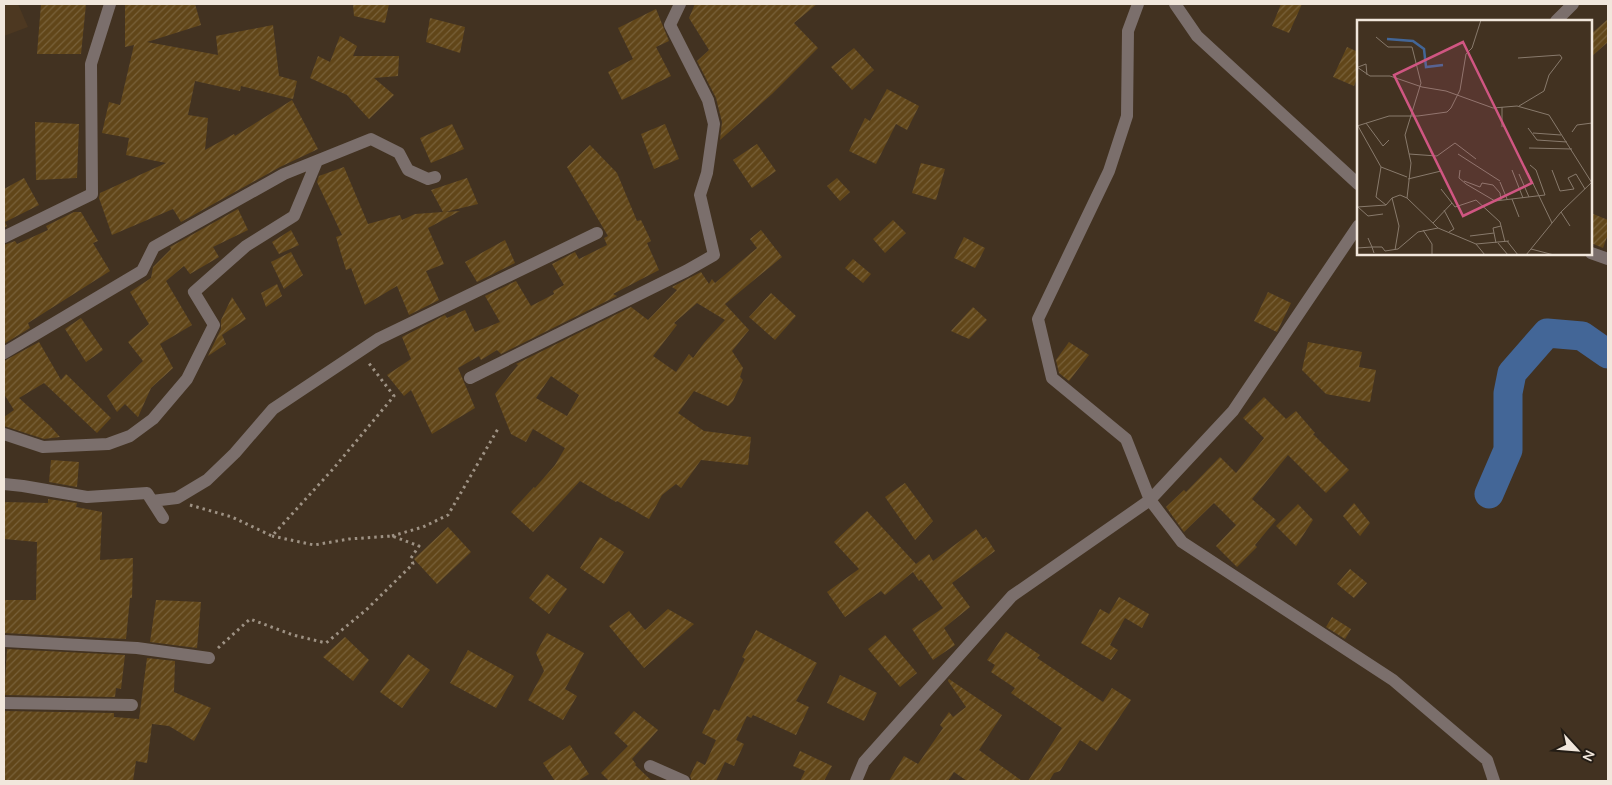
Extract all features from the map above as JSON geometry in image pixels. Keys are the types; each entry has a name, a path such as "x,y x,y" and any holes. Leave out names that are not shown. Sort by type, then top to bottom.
{"street":[{"path":"4,237 92,194 92,64 110,4"},
{"path":"470,378 686,271 714,255 700,195 707,173 714,124 708,100 670,24 680,4"},
{"path":"1138,4 1128,31 1127,116 1109,170 1038,319 1052,378 1126,439 1150,500 1182,542 1393,680 1487,760 1494,781"},
{"path":"1175,4 1198,36 1357,183"},
{"path":"1557,20 1573,4"},
{"path":"4,353 142,272 154,247 284,174 372,139 399,153 408,170 428,179 435,177"},
{"path":"4,434 43,447 108,444 130,436 153,419 186,379 214,325 194,292 246,246 294,216 317,161"},
{"path":"856,781 864,762 1012,596 1150,500 1233,412 1357,227"},
{"path":"152,501 177,498 207,480 235,453 273,410 378,339 597,233"},
{"path":"1592,253 1608,259"},
{"path":"4,484 87,497 147,493 163,518"},
{"path":"4,641 137,648 208,658"},
{"path":"4,703 132,705"},
{"path":"650,766 684,781"}],"path":[{"path":"272,536 333,469 394,396 360,351"},
{"path":"177,498 196,507 232,516 272,536 314,545 349,539 392,536 423,527 448,515 499,427"},
{"path":"208,658 250,619 293,636 326,643 366,610 413,564 411,558 419,546 392,536"}],"shaded area":[{"path":"4,4 18,4 28,27 4,36"}],"building":[{"path":"41,4 86,4 81,54 37,54"},
{"path":"125,4 195,4 201,25 147,42 218,55 216,36 273,25 279,76 297,81 293,99 241,86 240,91 195,81 188,115 208,118 205,150 234,134 235,136 292,100 318,149 280,167 181,222 173,209 112,235 99,198 100,193 166,163 126,155 129,138 102,133 109,102 120,105 134,45 125,47"},
{"path":"353,4 389,4 385,23 354,16"},
{"path":"695,4 817,4 794,23 818,48 772,94 720,140 722,122 716,98 697,61 709,50 689,18"},
{"path":"1281,4 1302,4 1289,33 1272,26"},
{"path":"656,9 669,41 656,47 671,76 622,100 608,72 633,59 618,28"},
{"path":"430,18 465,27 460,53 426,42"},
{"path":"1608,19 1608,42 1592,56 1592,33"},
{"path":"340,36 357,46 353,56 399,56 398,76 374,78 394,95 369,119 347,95 310,78 318,56 330,62"},
{"path":"1347,47 1357,52 1357,78 1354,86 1333,77"},
{"path":"854,48 874,70 852,90 831,67"},
{"path":"887,89 919,106 907,130 896,124 876,164 849,151 865,118 870,121"},
{"path":"35,122 79,124 77,178 36,180"},
{"path":"452,124 464,149 431,163 420,138"},
{"path":"665,124 679,159 654,169 641,134"},
{"path":"757,144 776,171 752,188 733,160"},
{"path":"590,145 617,173 637,221 641,220 651,241 647,243 659,270 613,294 617,296 501,354 497,350 481,360 479,356 458,368 475,408 432,434 411,390 404,396 387,375 411,359 402,337 445,315 447,318 465,310 475,332 500,322 485,296 516,281 531,306 554,294 553,291 564,285 552,264 575,252 579,259 607,245 604,238 608,236 567,167"},
{"path":"921,163 945,169 936,200 912,193"},
{"path":"344,167 368,224 400,215 402,220 415,214 443,212 431,190 467,178 478,204 445,212 460,211 428,228 444,264 426,271 439,300 409,315 397,286 365,305 351,268 346,270 336,237 342,235 317,182 319,176"},
{"path":"24,178 39,205 5,222 7,226 4,228 4,189"},
{"path":"837,178 850,192 840,201 827,186"},
{"path":"238,209 248,230 213,247 219,257 190,274 184,266 166,281 192,325 160,344 173,368 151,388 138,417 125,404 117,412 107,396 143,361 128,342 149,324 130,292 151,278 153,267 171,249 170,247"},
{"path":"74,212 81,212 98,241 93,243 110,271 28,323 30,328 4,344 4,245 15,241 17,244 48,230 46,226"},
{"path":"1592,213 1608,220 1608,234 1603,248 1592,243"},
{"path":"893,220 906,233 885,253 873,239"},
{"path":"291,230 299,245 279,254 272,242"},
{"path":"761,230 782,257 725,304 749,330 732,351 743,368 740,377 743,380 733,401 728,406 694,391 678,413 704,431 751,437 748,465 701,460 681,488 676,484 662,495 649,519 580,481 533,532 511,512 555,465 565,448 533,429 526,442 511,434 495,394 518,365 516,364 631,307 648,320 677,290 672,287 701,272 709,284 712,279 715,283 757,248 750,239","holes":["697,303 725,320 693,358 689,354 676,372 653,356 677,325 674,323","551,376 579,395 567,416 536,398"]},
{"path":"964,237 985,248 975,268 954,258"},
{"path":"505,240 515,263 477,282 465,262"},
{"path":"291,252 303,275 284,289 271,262"},
{"path":"853,259 871,274 863,283 845,268"},
{"path":"277,284 282,296 266,307 261,293"},
{"path":"1268,292 1291,303 1277,332 1254,321"},
{"path":"771,293 796,316 775,340 749,317"},
{"path":"232,297 246,319 222,335 226,344 208,356 221,329 221,320"},
{"path":"973,307 987,320 969,339 951,331"},
{"path":"81,318 103,350 86,362 65,329"},
{"path":"39,342 61,380 66,374 111,418 97,433 44,383 19,398 60,437 44,439 4,426 4,417 14,410 4,394 4,361"},
{"path":"1069,342 1089,355 1069,381 1059,373 1056,360"},
{"path":"1308,342 1362,352 1359,367 1376,370 1370,402 1326,394 1302,370"},
{"path":"1264,397 1286,419 1296,411 1315,433 1313,434 1349,470 1326,493 1288,455 1252,499 1276,520 1255,545 1257,547 1237,567 1216,546 1236,525 1214,503 1184,532 1166,507 1184,490 1186,492 1220,457 1236,473 1264,438 1243,418"},
{"path":"51,460 79,462 77,487 49,482"},
{"path":"905,483 933,521 915,540 885,497"},
{"path":"48,499 77,503 76,507 102,512 100,560 133,558 132,598 130,598 126,639 4,633 4,600 36,600 37,542 4,539 4,502 48,503"},
{"path":"1354,503 1370,523 1360,536 1343,516"},
{"path":"1298,504 1313,520 1296,546 1276,526"},
{"path":"867,511 916,564 929,554 933,561 976,529 983,539 986,537 995,551 952,583 970,607 944,628 955,645 933,660 912,629 943,608 921,579 919,581 913,572 885,595 881,591 845,617 827,592 859,569 834,542"},
{"path":"448,527 471,552 437,584 414,559"},
{"path":"600,537 624,552 604,584 580,568"},
{"path":"1350,569 1367,583 1354,598 1337,584"},
{"path":"547,574 567,589 549,614 529,598"},
{"path":"1119,597 1149,614 1142,628 1125,618 1110,645 1118,650 1111,660 1081,643 1100,609 1109,614"},
{"path":"156,600 201,602 197,648 150,642"},
{"path":"668,609 694,624 644,668 609,626 629,611 645,630"},
{"path":"1332,617 1351,629 1345,639 1326,627"},
{"path":"756,630 817,663 796,701 809,707 796,735 753,715 751,718 747,716 736,740 744,744 734,766 725,762 716,781 692,781 690,776 697,761 705,765 716,740 702,733 714,709 719,711 745,659 742,657"},
{"path":"1006,632 1040,655 1037,658 1103,702 1112,688 1131,700 1097,751 1080,740 1060,771 1054,773 1049,781 1028,781 1062,728 1011,693 1015,688 991,672 995,665 987,660"},
{"path":"547,633 584,653 565,689 577,696 563,720 528,700 544,671 536,653"},
{"path":"885,635 917,673 900,687 868,649"},
{"path":"345,637 369,660 353,681 323,657"},
{"path":"7,649 125,655 121,689 116,688 115,697 4,695"},
{"path":"468,650 514,676 496,708 450,683"},
{"path":"408,654 430,670 402,708 380,692"},
{"path":"147,658 175,661 174,692 211,708 194,741 169,726 152,724 147,763 136,761 133,781 4,781 4,711 114,713 114,717 139,719"},
{"path":"840,675 877,693 864,721 827,703"},
{"path":"949,679 1002,715 979,750 1022,781 967,781 954,772 948,781 889,781 904,756 918,764 943,728 940,725 949,712 953,717 966,707 948,681"},
{"path":"634,711 658,730 632,759 635,765 652,781 609,781 601,773 628,746 614,733"},
{"path":"570,745 589,774 578,781 555,781 543,763"},
{"path":"800,751 832,766 824,781 800,781 805,771 793,766"}],"waterway":[{"path":"1489,494 1508,450 1508,393 1512,373 1547,333 1582,336 1608,354"}]}
